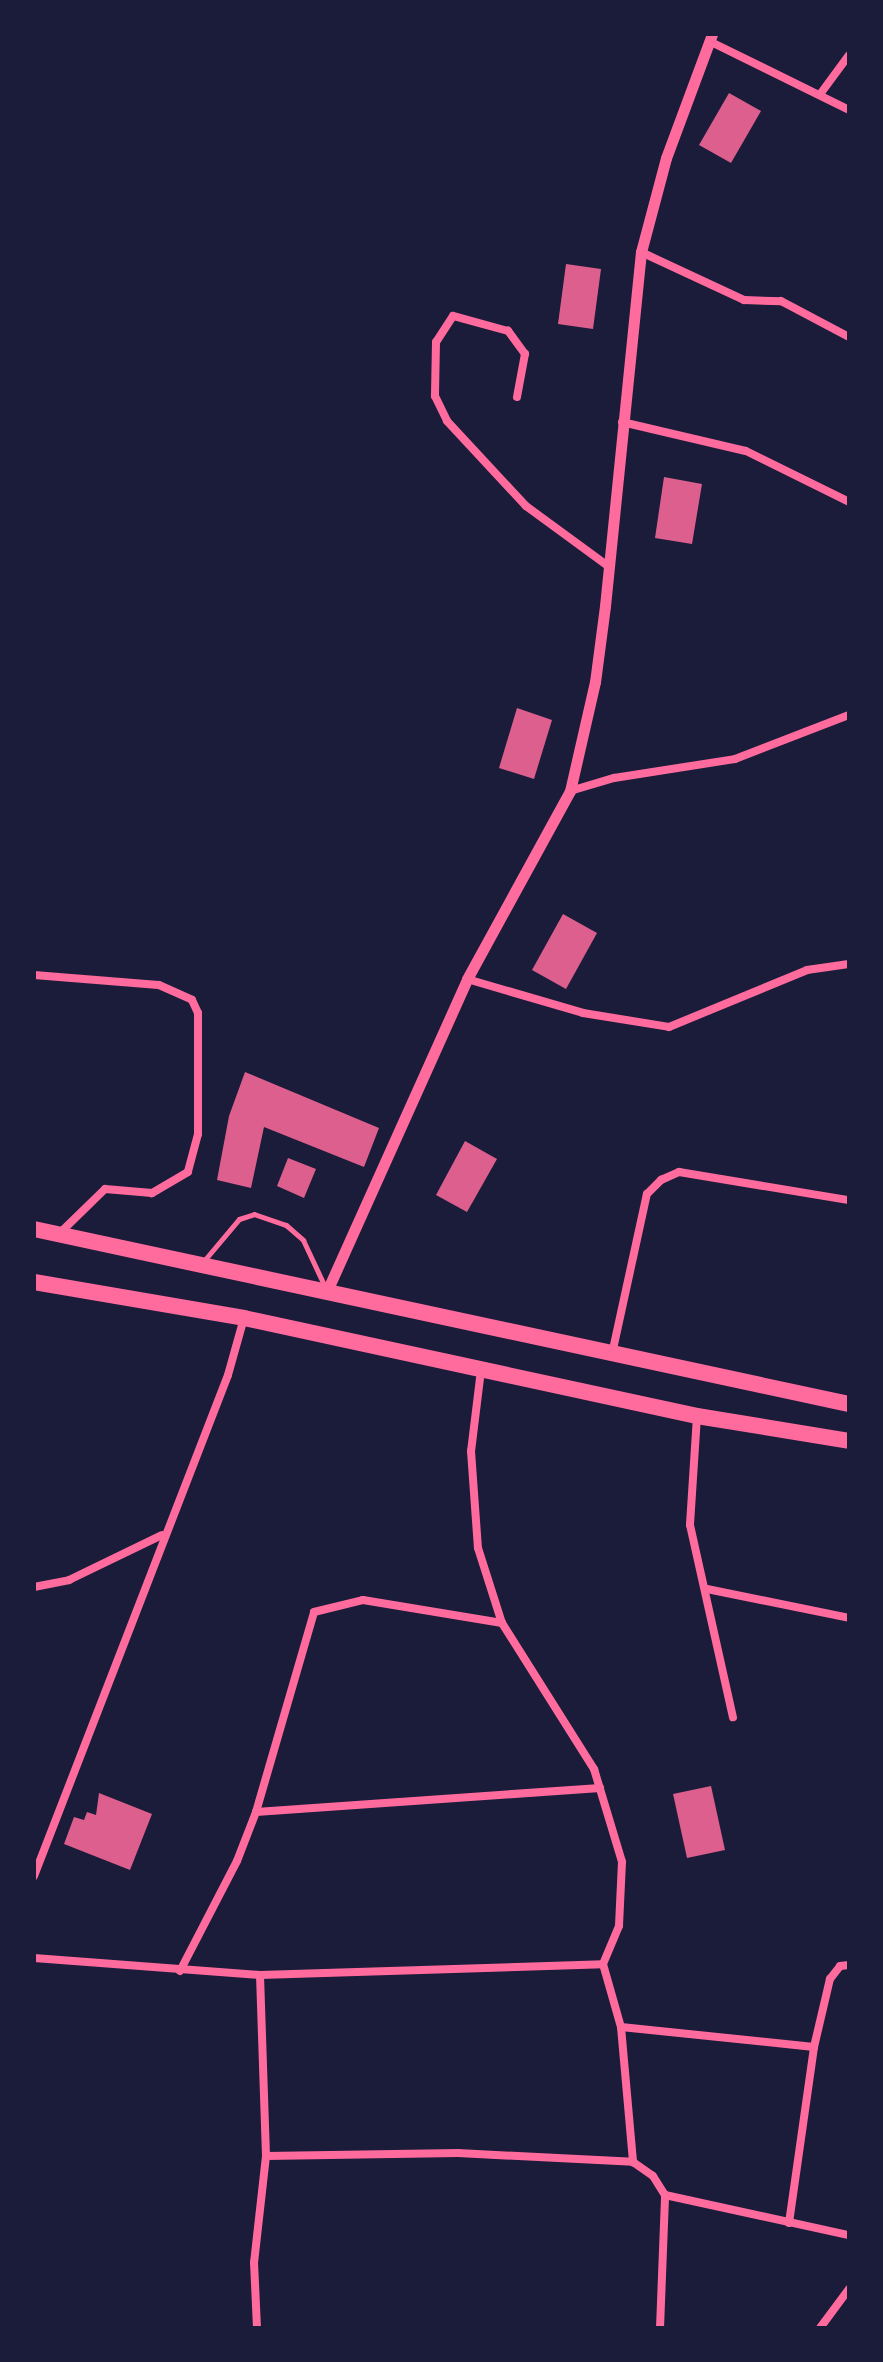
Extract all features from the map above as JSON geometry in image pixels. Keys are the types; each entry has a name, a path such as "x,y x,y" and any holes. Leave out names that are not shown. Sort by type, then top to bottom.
{"highway":[{"path":"34,1229 62,1231 199,1267 327,1291 611,1356 849,1404"},
{"path":"34,1282 244,1318 697,1416 849,1441"}],"street":[{"path":"327,1291 467,979 570,791 595,682 641,252 666,158 711,38 849,110"},
{"path":"821,93 849,55"},
{"path":"641,252 744,300 781,301 849,337"},
{"path":"517,397 525,354 508,331 453,316 436,342 435,396 447,421 526,506 608,566"},
{"path":"622,422 746,451 849,502"},
{"path":"570,791 614,778 735,759 849,715"},
{"path":"467,979 583,1013 669,1027 807,970 849,964"},
{"path":"34,975 159,985 192,1000 198,1013 198,1134 188,1172 152,1193 105,1189 62,1231"},
{"path":"611,1356 647,1194 661,1180 679,1172 849,1200"},
{"path":"34,1876 162,1535 228,1375 244,1318"},
{"path":"481,1370 471,1451 472,1505 478,1548 502,1623 572,1732 600,1788 622,1862 619,1926 603,1964 621,2027 633,2162"},
{"path":"697,1416 690,1525 707,1589 733,1717"},
{"path":"34,1587 69,1580 162,1535"},
{"path":"707,1589 849,1618"},
{"path":"180,1971 237,1861 256,1812 314,1612 338,1602 363,1600 502,1623"},
{"path":"256,1812 600,1788"},
{"path":"34,1958 260,1975 603,1964"},
{"path":"789,2223 814,2047 830,1979 840,1966 849,1965"},
{"path":"257,2328 254,2263 266,2156 260,1975"},
{"path":"621,2027 814,2047"},
{"path":"266,2156 458,2153 633,2162 653,2176 665,2195 660,2328"},
{"path":"665,2195 849,2235"},
{"path":"820,2328 849,2289"}],"lane":[{"path":"199,1267 239,1219 254,1214 286,1225 303,1240 327,1291"}],"building":[{"path":"729,93 761,111 731,163 699,145"},
{"path":"566,264 601,269 593,329 558,324"},
{"path":"664,477 702,484 692,544 655,538"},
{"path":"517,708 552,720 534,779 499,768"},
{"path":"563,914 597,933 566,989 532,970"},
{"path":"245,1072 379,1128 364,1167 264,1127 251,1188 217,1180 229,1116"},
{"path":"465,1141 497,1159 467,1212 436,1195"},
{"path":"288,1158 316,1169 304,1198 277,1186"},
{"path":"711,1786 725,1850 687,1858 673,1794"},
{"path":"99,1793 152,1814 130,1870 64,1844 74,1817 84,1820 87,1812 96,1815"}]}
